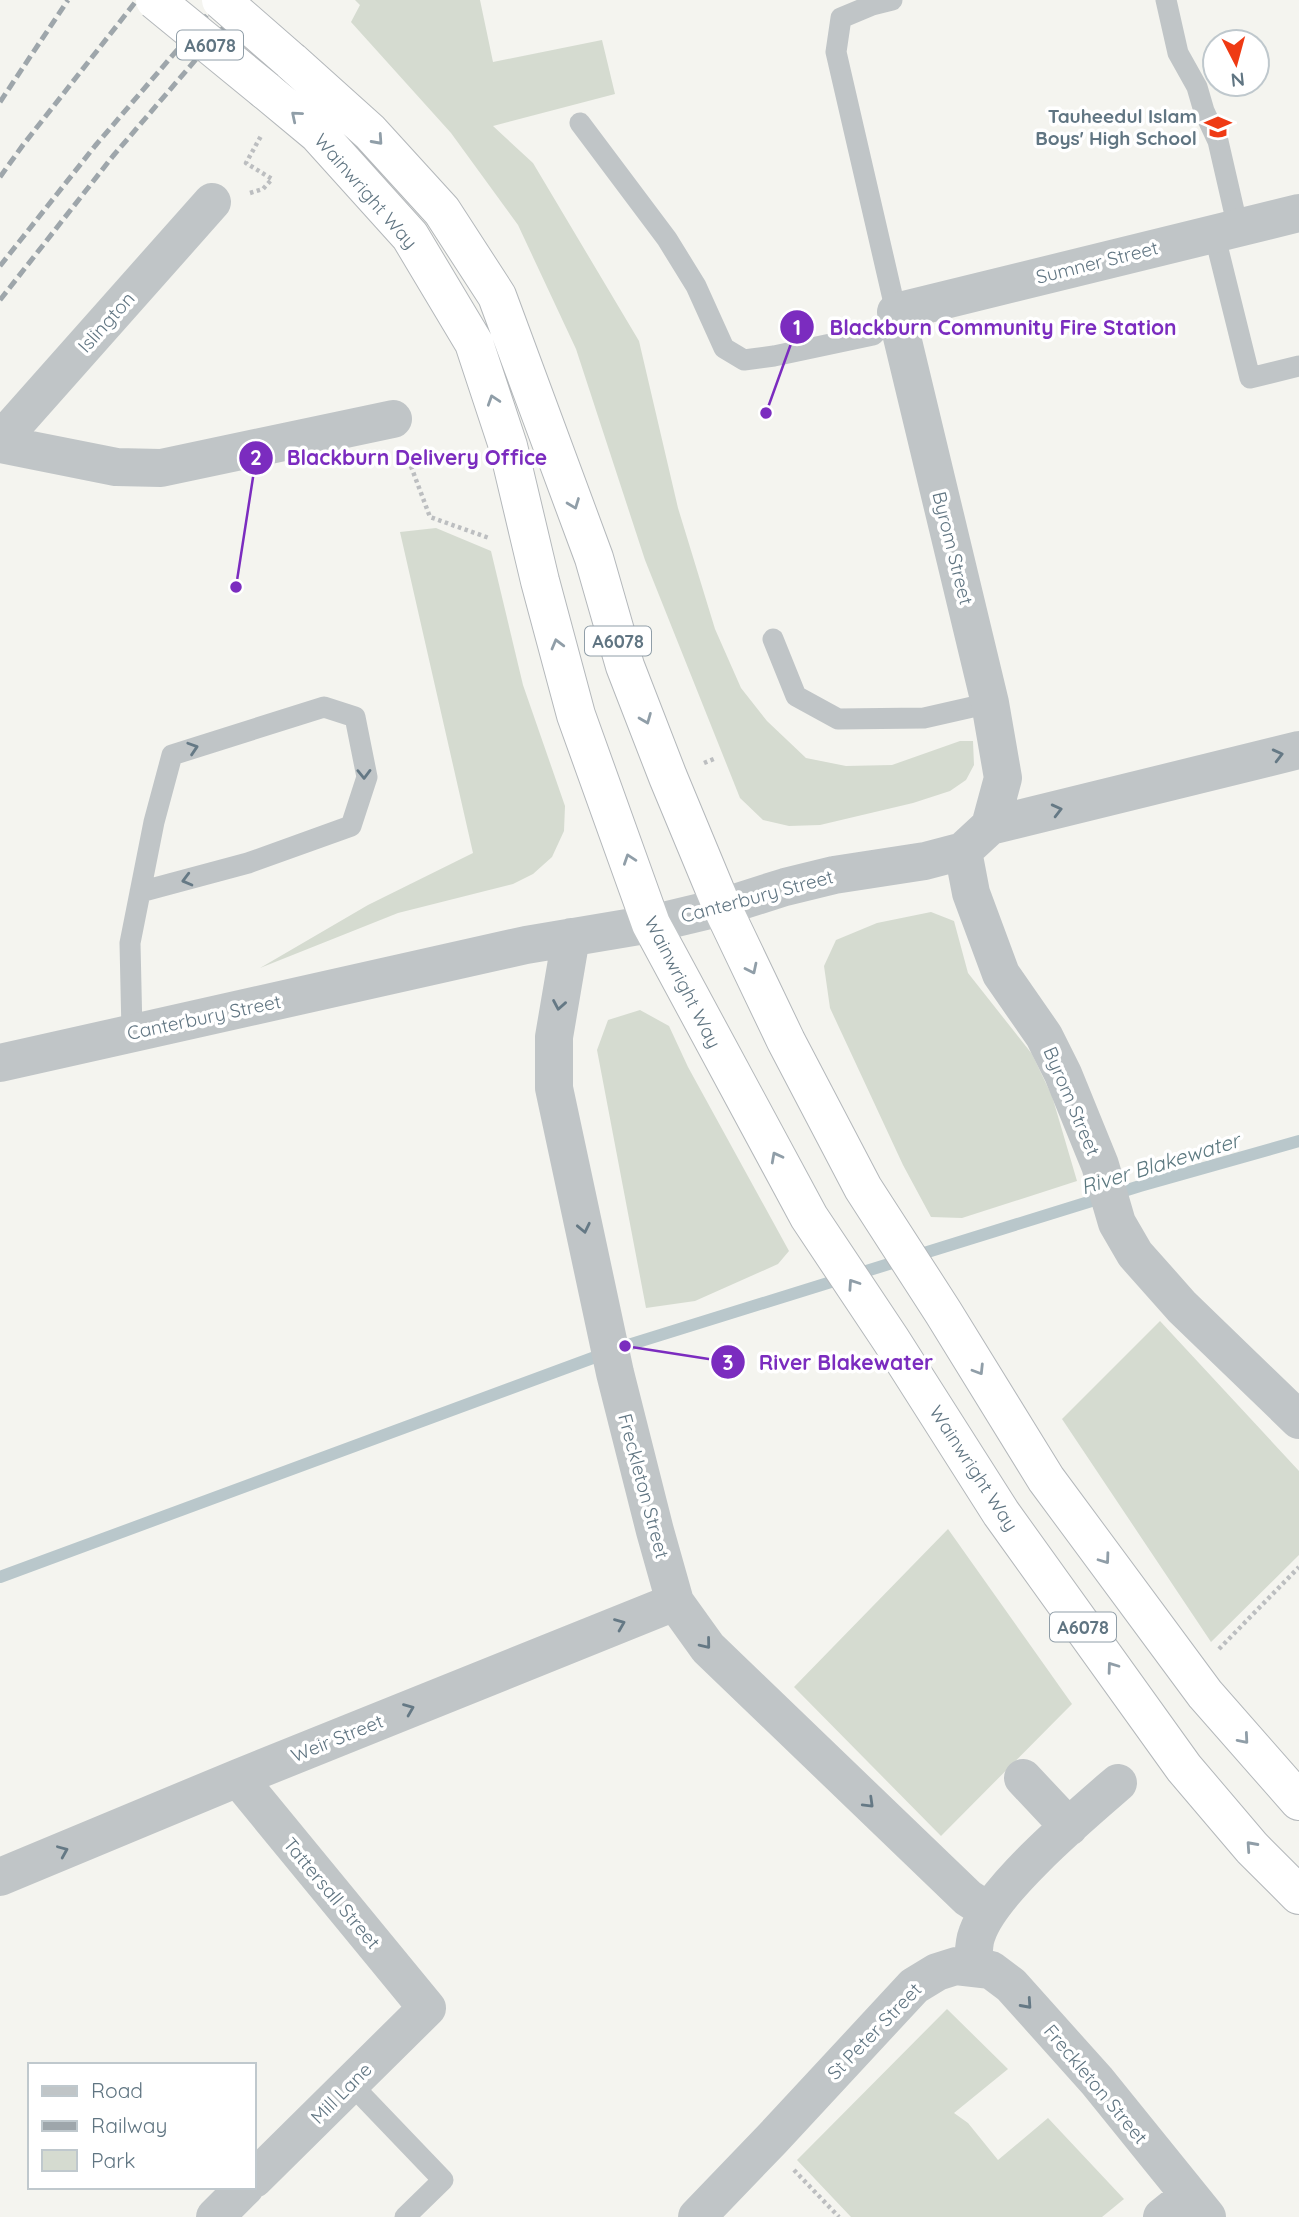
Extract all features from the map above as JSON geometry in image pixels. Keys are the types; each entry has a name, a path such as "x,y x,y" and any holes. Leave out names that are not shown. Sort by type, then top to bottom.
{"highway":[{"name":"Wainwright Way","path":"155,0 318,134 410,236 474,343 508,446 576,715 651,924 809,1217 1002,1513 1184,1768 1252,1847 1299,1895"},
{"name":"Wainwright Way","path":"221,0 370,132 442,211 497,296 594,558 625,666 722,907 786,1041 863,1188 1054,1489 1205,1694 1299,1801"}],"street":[{"name":"Islington","path":"0,442 212,202"},
{"name":"Sumner Street","path":"896,312 1299,213"},
{"name":"Byrom Street","path":"896,312 990,702 1003,778 977,839 971,893 1001,974 1044,1036 1063,1074 1100,1165 1117,1223 1135,1254 1174,1298 1299,1420"},
{"path":"0,442 116,467 161,468 393,419"},
{"name":"Canterbury Street","path":"0,1063 571,937 651,924 834,875 925,861 977,839 1299,750"},
{"name":"Freckleton Street","path":"571,937 554,1037 554,1088 615,1373 675,1602 708,1648 968,1898 988,1911"},
{"name":"Weir Street","path":"0,1877 675,1602"},
{"name":"Tattersall Street","path":"238,1778 427,2008"},
{"path":"1023,1778 1069,1827"},
{"path":"973,1966 976,1936 988,1911 1009,1886 1118,1783"},
{"name":"St Peter Street","path":"697,2217 914,1986 937,1972 956,1966 973,1966"},
{"name":"Freckleton Street","path":"973,1966 991,1970 1011,1985 1097,2081 1186,2210"},
{"name":"Mill Lane","path":"256,2177 427,2008"},
{"path":"215,2217 243,2189"}],"lane":[{"path":"580,123 667,239 696,286 724,348 744,360 873,335 896,312 836,52 841,18 892,0"},
{"path":"1166,0 1178,53 1197,87 1204,111 1218,141 1226,231 1250,378 1299,366"},
{"path":"774,639 796,696 838,719 924,718 990,702"},
{"path":"132,1032 130,943 140,892 154,822 172,755 324,707 355,717 368,777 351,826 248,863 140,892"},
{"path":"351,2084 443,2180 405,2217"}],"path":[{"path":"264,131 246,163 272,179"},
{"path":"393,419 430,517 499,542"},
{"path":"1216,1651 1299,1567"},
{"path":"768,2142 839,2217"}],"green space":[{"path":"355,0 480,0 493,62 602,40 615,94 493,126 533,163 639,341 678,508 715,629 741,688 767,721 806,758 846,766 892,765 960,741 973,741 974,765 966,780 950,791 913,803 820,825 789,826 763,820 740,798 645,560 576,349 518,225 451,133 351,22 360,5"},
{"path":"436,528 491,551 523,685 565,806 564,831 552,857 533,874 513,884 398,913 260,968 368,905 473,853 400,532"},
{"path":"931,912 954,921 968,973 1032,1054 1052,1096 1077,1181 962,1218 931,1217 903,1165 830,1008 824,966 836,940 877,923"},
{"path":"640,1010 669,1026 688,1067 789,1251 778,1264 695,1301 646,1308 597,1050 608,1020"},
{"path":"1160,1321 1299,1471 1299,1555 1211,1642 1062,1419"},
{"path":"948,1529 1072,1704 941,1836 794,1687"},
{"path":"947,2009 1008,2069 954,2113 968,2123 998,2160 1048,2118 1124,2199 1102,2217 851,2217 797,2160"}],"waterway":[{"name":"River Blakewater","path":"0,1577 625,1346 1140,1186 1299,1141"}],"railway":[{"path":"0,102 68,0"},
{"path":"0,177 137,0"},
{"path":"0,266 95,146 220,0"},
{"path":"0,300 113,156 247,0"}],"place":[{"name":"Tauheedul Islam Boys' High School","path":"1218,127"},
{"name":"Blackburn Community Fire Station","path":"766,413"},
{"name":"Blackburn Delivery Office","path":"236,587"},
{"name":"River Blakewater","path":"625,1346"}]}
